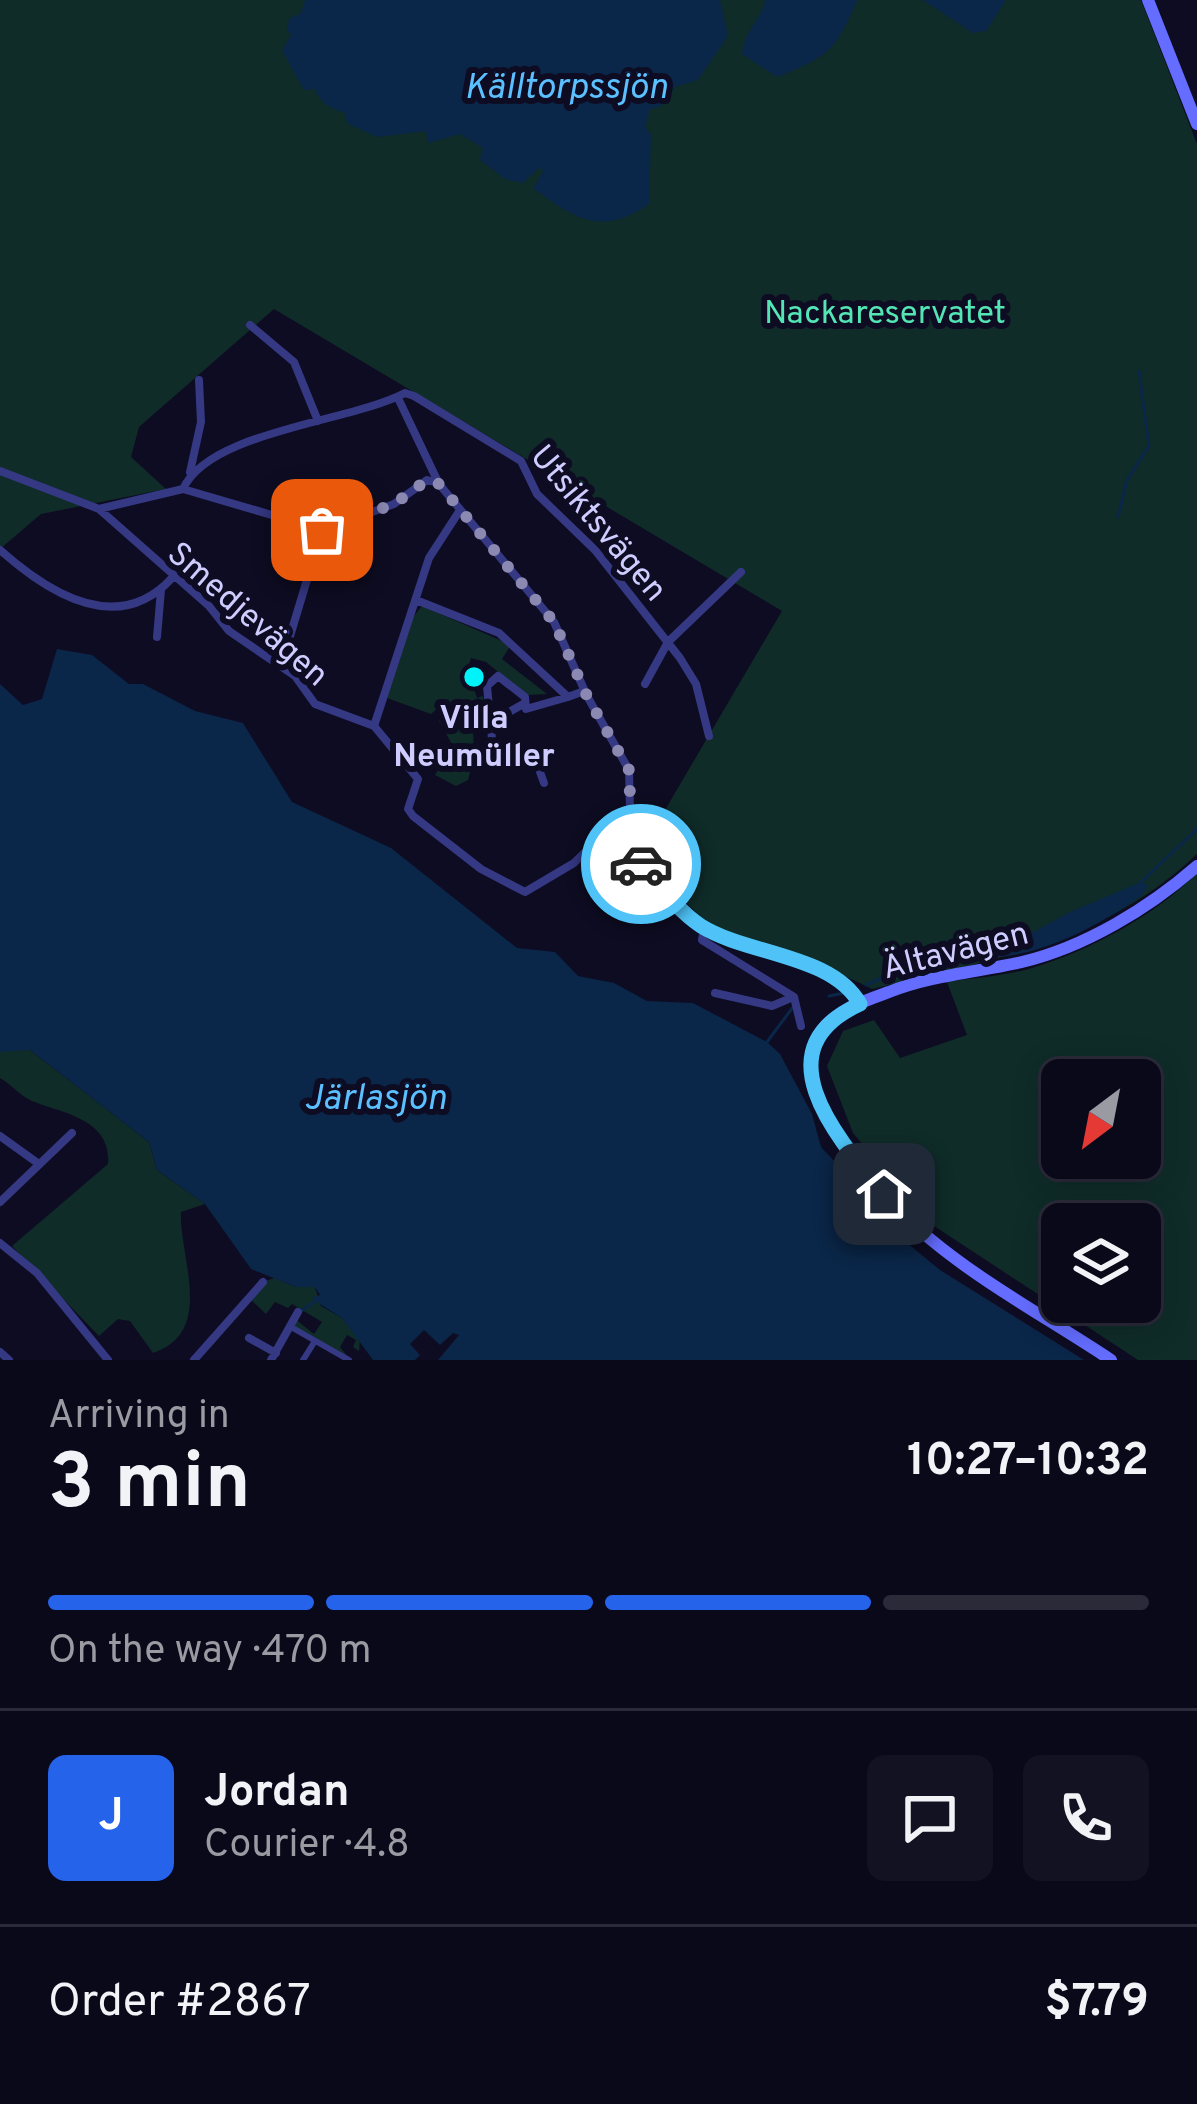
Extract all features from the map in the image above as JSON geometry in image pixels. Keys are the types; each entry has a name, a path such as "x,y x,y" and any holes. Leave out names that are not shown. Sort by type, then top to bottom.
{"main road":[{"path":"1148,0 1197,124"},
{"name":"Ältavägen","path":"1111,1360 926,1236 835,1134 817,1095 813,1051 826,1025 860,1004 943,976 1050,953 1150,903 1197,866"}],"street":[{"path":"250,325 294,362 318,421"},
{"path":"183,489 202,412 199,380"},
{"name":"Utsiktsvägen","path":"398,398 414,396 517,457 537,494 595,550 668,642 696,684 709,736"},
{"path":"190,472 238,447 398,398 439,484 543,602 584,691 629,770 632,848 704,928 841,980 860,1004"},
{"path":"0,471 99,509 183,489 322,530 394,504 427,480 439,484"},
{"name":"Smedjevägen","path":"99,509 209,606 229,631 281,666 315,704 374,726 418,779 408,809 413,817 514,887 531,890 574,863 594,843 632,848"},
{"path":"374,726 429,558 460,510"},
{"path":"281,666 322,530"},
{"path":"0,550 48,591 88,605 114,605 161,589 172,578"},
{"path":"645,684 668,642 741,572"},
{"path":"157,637 161,589"},
{"path":"416,600 499,633 568,697"},
{"path":"526,706 509,682 491,678 490,723 500,752 536,761 544,783"},
{"path":"490,723 526,706 584,691"},
{"path":"704,928 702,940 708,948 730,953 794,997 801,1026"},
{"path":"715,993 772,1006 794,997"},
{"path":"0,1202 72,1133"},
{"path":"0,1136 39,1164"},
{"path":"0,1243 37,1274 108,1360"},
{"path":"194,1360 252,1301 263,1282"},
{"path":"274,1356 298,1312"},
{"path":"291,1328 349,1360"},
{"path":"248,1338 289,1360"},
{"path":"303,1360 315,1341"},
{"path":"326,1360 331,1351"},
{"path":"0,1352 9,1360"}],"green space":[{"name":"Nackareservatet","path":"0,0 1141,0 1197,144 1197,854 1161,884 1085,928 1003,957 872,989 717,928 683,899 642,849 782,611 274,309 139,427 131,457 166,489 41,514 0,549"},
{"path":"422,606 511,645 502,659 547,694 526,695 486,662 471,658 463,687 474,689 477,698 483,696 486,721 473,726 474,757 468,780 456,786 435,775 453,746 439,721 443,704 431,714 387,698 414,616"},
{"path":"1197,873 1197,1360 1138,1360 1082,1323 1161,1323 1161,1203 1041,1203 1041,1296 928,1222 853,1133 827,1066 843,1031 874,1020 900,1058 967,1035 947,982 1022,971 1054,961 1142,917"},
{"path":"12,1047 30,1050 149,1142 157,1170 205,1204 181,1212 190,1292 184,1328 172,1343 153,1353 130,1321 118,1319 99,1336 12,1246 108,1164 107,1149 94,1127 28,1099 0,1078 0,1052"},
{"path":"274,1278 296,1287 315,1287 321,1306 342,1318 360,1339 359,1351 353,1347 356,1340 347,1335 340,1347 347,1356 291,1327 295,1319 314,1334 322,1322 292,1304 288,1308 275,1302 266,1314 252,1301 263,1282"}],"water":[{"name":"Källtorpssjön","path":"305,0 720,0 728,36 698,80 675,87 660,107 650,109 645,127 651,135 649,204 601,222 574,215 533,188 543,172 540,167 523,183 505,179 480,160 483,148 460,134 428,143 426,131 377,137 347,123 345,113 326,104 315,89 304,90 282,50 292,34 287,32 289,19 301,13"},
{"name":"Källtorpssjön","path":"765,0 857,0 828,50 777,77 742,54"},
{"path":"923,0 1006,0 986,31 973,33"},
{"name":"Järlasjön","path":"57,649 92,655 129,684 143,684 195,711 243,723 292,802 391,848 517,948 555,952 578,976 614,983 647,1001 693,1003 767,1042 780,1054 812,1114 821,1147 866,1195 873,1215 940,1270 1084,1360 438,1360 459,1335 453,1333 440,1345 424,1330 410,1344 420,1355 415,1360 373,1360 342,1318 315,1301 313,1297 320,1295 315,1287 296,1287 251,1269 205,1204 157,1170 149,1142 30,1050 0,1052 0,684 23,705 42,699"},
{"path":"1141,882 1148,886 1142,895 1089,928 1028,952 988,957 1068,913"}],"waterway":[{"path":"1139,371 1140,377"},
{"path":"1118,517 1127,480 1149,446 1140,381"},
{"path":"1141,882 1197,829"},
{"path":"866,985 936,955 947,942 959,941 988,957"},
{"path":"829,996 844,993"},
{"path":"767,1042 793,1007"},
{"path":"300,1312 315,1301"}],"way so far":[{"path":"322,530 394,504 427,480 439,484 543,602 554,622 587,696 629,770 632,848 641,864"}],"place":[{"name":"Villa Neumüller","path":"474,677"}],"route":[{"path":"641,864 704,928 841,980 855,994 860,1004 832,1019 815,1041 812,1073 829,1125 884,1194"}]}
